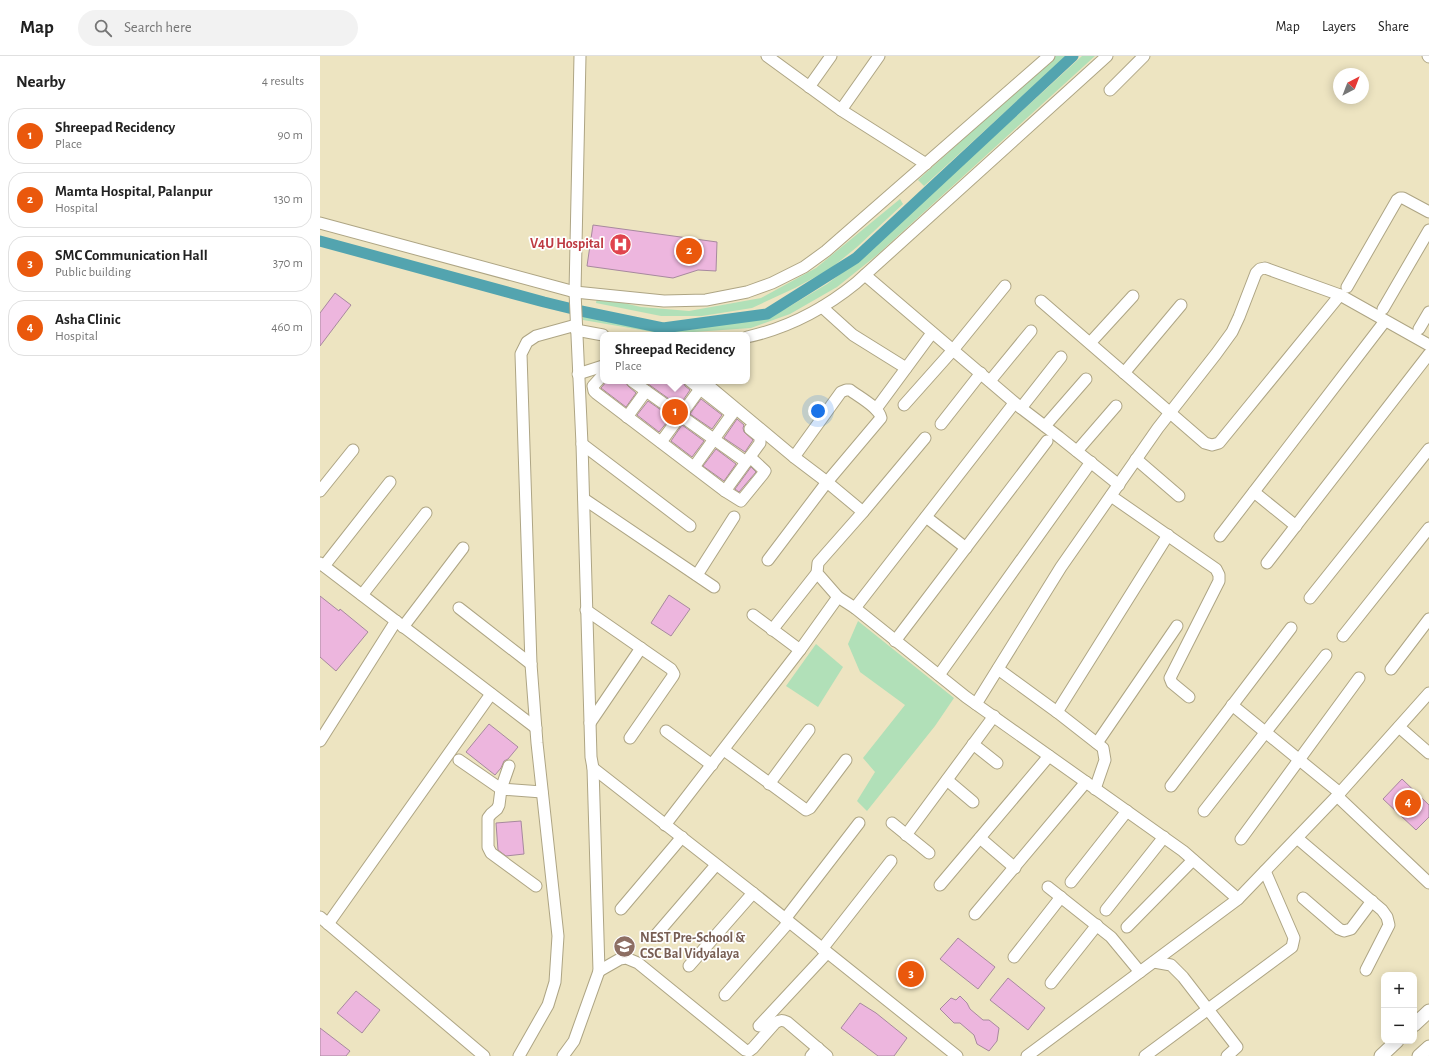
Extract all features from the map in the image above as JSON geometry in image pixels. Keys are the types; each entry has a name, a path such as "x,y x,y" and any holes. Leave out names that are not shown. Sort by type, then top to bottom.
{"main road":[{"path":"1417,1022 1429,1012"},
{"path":"1381,1056 1394,1044"}],"street":[{"path":"563,1056 574,1041 599,971 593,768 591,757 586,610 582,444 575,313 580,56"},
{"path":"809,87 831,56"},
{"path":"841,110 879,56"},
{"path":"750,336 787,325 837,298 865,275 1107,56"},
{"path":"1110,90 1144,56"},
{"path":"771,57 841,110 926,164"},
{"path":"320,223 575,296 664,302 706,300 747,292 772,283 804,266 826,251 926,164 1044,57"},
{"path":"1041,301 1205,443 1212,445 1219,443 1343,291 1397,200 1404,198 1429,212"},
{"path":"1383,309 1429,230"},
{"path":"976,704 1061,567 1136,459 1232,332 1240,317 1256,273 1260,269 1266,268 1343,291 1385,320 1429,345"},
{"path":"865,275 981,373 1017,407 1045,426 1118,485"},
{"path":"904,406 953,350 1005,286"},
{"path":"1090,343 1133,296"},
{"path":"1124,373 1181,305"},
{"path":"822,307 853,334 906,368"},
{"path":"1419,329 1429,312"},
{"path":"1220,536 1385,320"},
{"path":"519,1056 548,1005 555,982 558,936 542,792 531,664 521,354 527,342 536,336 576,328 600,334"},
{"path":"990,381 1030,331"},
{"path":"876,409 932,333"},
{"path":"1267,563 1429,354"},
{"path":"855,608 926,517 1017,407 1061,357"},
{"path":"578,374 600,367"},
{"path":"941,424 981,373"},
{"path":"600,379 594,386 594,391 627,418 725,491 741,501 763,474 763,468 714,439 637,384"},
{"path":"1045,426 1086,379"},
{"path":"661,442 702,385"},
{"path":"702,385 732,414 760,437 760,443 725,491"},
{"path":"702,385 827,482 863,512"},
{"path":"768,560 827,482 881,418 880,414 876,409 850,390 841,392 794,457"},
{"path":"627,418 646,391"},
{"path":"1077,451 1116,406"},
{"path":"694,467 732,414"},
{"path":"772,630 817,572 818,563 863,512 924,438"},
{"path":"895,641 1047,440"},
{"path":"582,444 690,526"},
{"path":"320,491 353,450"},
{"path":"1310,598 1429,450"},
{"path":"1136,459 1179,496"},
{"path":"939,675 1091,462"},
{"path":"390,482 322,564 536,728"},
{"path":"1254,492 1296,526"},
{"path":"1111,496 1216,569 1219,575 1219,581 1171,675 1172,683 1189,697"},
{"path":"584,499 714,587"},
{"path":"362,595 426,514"},
{"path":"696,575 734,517"},
{"path":"926,517 966,548"},
{"path":"1343,636 1429,528"},
{"path":"1058,712 1168,535"},
{"path":"320,741 400,624 463,548"},
{"path":"817,572 838,597 855,608 976,704 1164,837 1238,899"},
{"path":"665,824 724,750 838,597"},
{"path":"459,608 531,664"},
{"path":"586,610 671,669 674,674 630,738"},
{"path":"753,615 800,650"},
{"path":"1391,669 1429,619"},
{"path":"1096,743 1177,626"},
{"path":"1171,786 1292,628"},
{"path":"590,723 641,648"},
{"path":"1204,811 1326,655"},
{"path":"976,914 1015,868 1091,785 1105,760 1103,748 1058,712 998,669"},
{"path":"1241,839 1359,678"},
{"path":"1034,1055 1140,972 1238,899 1339,795 1429,693"},
{"path":"484,1055 324,920 491,694"},
{"path":"1232,706 1299,759 1339,795 1429,883"},
{"path":"906,834 994,716"},
{"path":"1399,727 1429,753"},
{"path":"769,784 809,730"},
{"path":"666,731 712,765"},
{"path":"973,744 997,763"},
{"path":"724,750 806,810 810,808 846,760"},
{"path":"940,885 1050,756"},
{"path":"459,760 501,789 542,792"},
{"path":"509,766 501,789 497,809 488,818 488,847 491,853 536,886"},
{"path":"593,768 753,893 957,1056"},
{"path":"947,780 973,802"},
{"path":"1071,882 1126,811"},
{"path":"725,995 787,920 859,823"},
{"path":"892,823 929,852"},
{"path":"621,909 682,837"},
{"path":"1106,910 1164,837"},
{"path":"980,838 1015,868"},
{"path":"1296,838 1372,901 1386,916 1389,925 1366,970"},
{"path":"1127,927 1193,860"},
{"path":"760,1026 824,951 891,861"},
{"path":"655,936 716,865"},
{"path":"1145,1056 1292,947 1294,938 1265,871"},
{"path":"1048,887 1115,940 1140,972"},
{"path":"689,966 753,893"},
{"path":"1014,957 1061,897"},
{"path":"1303,898 1339,929 1344,931 1350,929 1372,901"},
{"path":"1052,983 1097,925"},
{"path":"599,971 620,959 626,958 638,963 745,1050 749,1051 753,1048 779,1020 787,1022 815,1052 827,1056"},
{"path":"1154,962 1170,965 1182,977 1237,1048 1227,1056"}],"green space":[{"path":"1055,56 1066,56 924,186 918,180"},
{"path":"1082,56 1095,56 877,255 837,287 790,314 751,328 694,332 653,332 583,320 583,315 665,331 763,318 787,308 827,284 858,261"},
{"path":"900,199 903,204 857,247 830,269 795,288 752,308 702,316 661,316 596,303 597,297 641,307 689,311 761,298 816,268"},
{"path":"858,621 954,698 935,726 867,811 857,801 875,772 863,758 905,705 860,672 848,644"},
{"path":"816,644 843,667 818,707 786,686"}],"building":[{"path":"593,225 717,242 716,271 698,270 673,278 587,266"},
{"path":"335,293 351,305 320,346 320,313"},
{"path":"604,384 627,384 636,393 626,407 601,388"},
{"path":"648,384 684,384 690,390 679,406"},
{"path":"701,399 722,415 712,429 690,414"},
{"path":"648,401 671,417 659,432 637,415"},
{"path":"737,419 744,425 744,432 753,440 745,452 724,438"},
{"path":"682,425 704,441 692,457 671,441"},
{"path":"716,449 736,464 724,481 703,466"},
{"path":"751,467 756,472 739,492 735,489"},
{"path":"669,595 690,609 671,636 651,623"},
{"path":"320,596 339,611 340,609 368,632 336,671 320,657"},
{"path":"489,724 518,747 508,759 504,761 501,768 495,775 466,752"},
{"path":"1402,779 1429,805 1429,817 1416,830 1383,799"},
{"path":"521,821 524,854 506,856 498,850 496,823"},
{"path":"958,938 995,967 978,989 940,959"},
{"path":"1008,978 1045,1008 1028,1030 990,1000"},
{"path":"356,991 380,1010 362,1033 337,1013"},
{"path":"960,996 967,1003 970,1009 983,1020 989,1020 999,1028 997,1041 989,1051 977,1044 974,1035 960,1023 954,1023 940,1009 951,998 956,1000"},
{"path":"860,1003 876,1013 907,1038 894,1056 878,1056 841,1028"},
{"path":"320,1028 350,1051 346,1056 320,1056"}],"waterway":[{"path":"320,241 544,302 663,328 767,314 856,258 1073,56"}],"place":[{"name":"V4U Hospital","path":"620,244"},
{"name":"Mamta Hospital, Palanpur","path":"689,251"},
{"name":"Shreepad Recidency","path":"675,412"},
{"name":"Asha Clinic","path":"1408,803"},
{"name":"NEST Pre-School & CSC Bal Vidyalaya","path":"625,946"},
{"name":"SMC Communication Hall","path":"911,974"}]}
